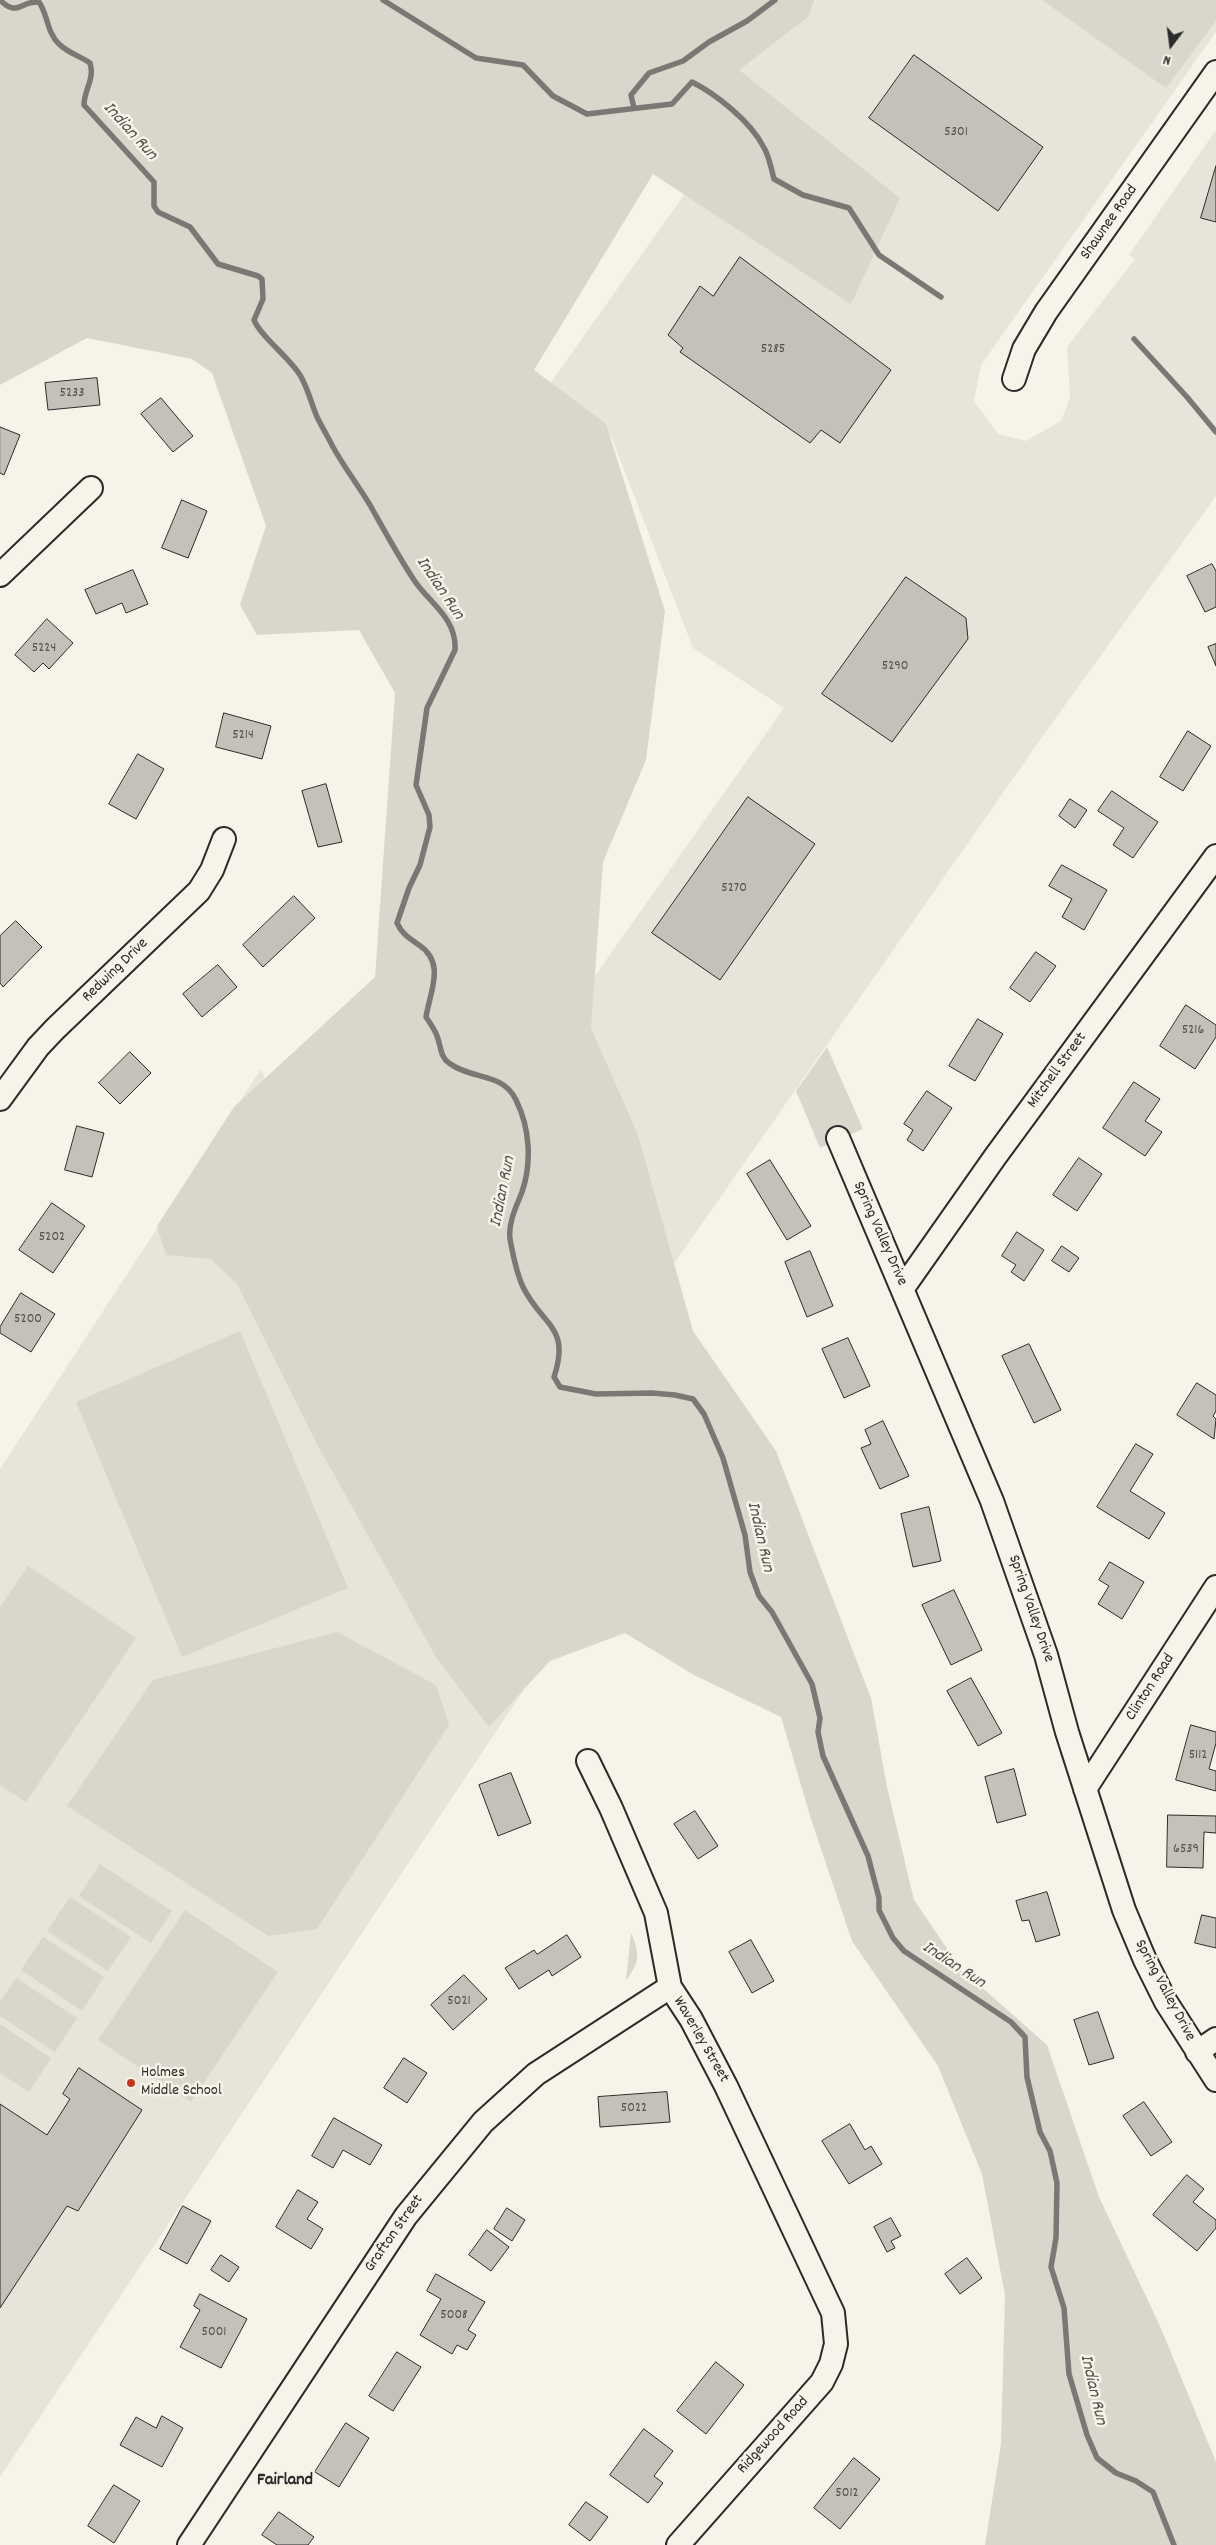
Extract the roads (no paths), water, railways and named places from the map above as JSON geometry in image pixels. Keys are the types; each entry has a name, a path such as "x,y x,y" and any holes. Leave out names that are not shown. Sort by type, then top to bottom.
{"street":[{"name":"Shawnee Road","path":"1014,379 1024,349 1046,312 1216,72"},
{"path":"0,575 91,488"},
{"name":"Redwing Drive","path":"0,1099 55,1028 199,891 212,870 224,839"},
{"name":"Mitchell Street","path":"903,1288 1000,1150 1216,856"},
{"name":"Spring Valley Drive","path":"838,1138 992,1501 1046,1655 1085,1789 1124,1910 1145,1960 1166,2002 1216,2080"},
{"name":"Clinton Road","path":"1085,1789 1216,1587"},
{"name":"Waverley Street","path":"588,1761 612,1808 656,1913 670,1987 691,2019 726,2086 833,2313"},
{"name":"Grafton Street","path":"189,2545 406,2216 465,2143 508,2098 536,2074 670,1987"},
{"path":"1197,2052 1216,2039"},
{"name":"Ridgewood Road","path":"678,2545 822,2382 831,2364 836,2344 833,2313"}],"waterway":[{"name":"Indian Run","path":"0,0 11,8 39,2 55,40 66,50 90,63 91,74 84,105 154,182 154,206 158,212 190,227 218,264 258,276 262,279 263,299 254,320 257,326 300,375 317,417 337,454 370,505 414,580 441,612 452,629 455,650 427,708 416,785 429,815 430,827 420,865 409,888 397,923 409,938 427,952 432,960 434,969 433,988 426,1017 436,1034 444,1058 458,1068 495,1080 503,1085 510,1091 521,1111 527,1134 528,1158 525,1181 511,1221 510,1239 523,1287 530,1300 557,1336 559,1347 554,1377 560,1387 596,1394 652,1393 693,1399 704,1414 723,1458 745,1535 750,1572 759,1596 772,1612 812,1684 820,1718 818,1732 823,1756 868,1856 879,1898 879,1910 893,1938 904,1951 1011,2022 1025,2037 1027,2077 1040,2132 1050,2151 1057,2183 1056,2238 1051,2267 1064,2308 1069,2374 1087,2435 1097,2458 1116,2473 1136,2481 1153,2492 1174,2545"},
{"path":"383,0 476,58 523,65 553,96 587,114 672,104 692,82 722,101 750,127 765,150 774,179 803,195 849,208 879,255 941,297"},
{"path":"634,108 631,95 649,73 683,61 709,42 747,21 775,0"},
{"path":"1134,339 1216,432"}],"place":[{"name":"Holmes Middle School","path":"131,2083"}],"district":[{"name":"Fairland","path":"285,2482"}]}
